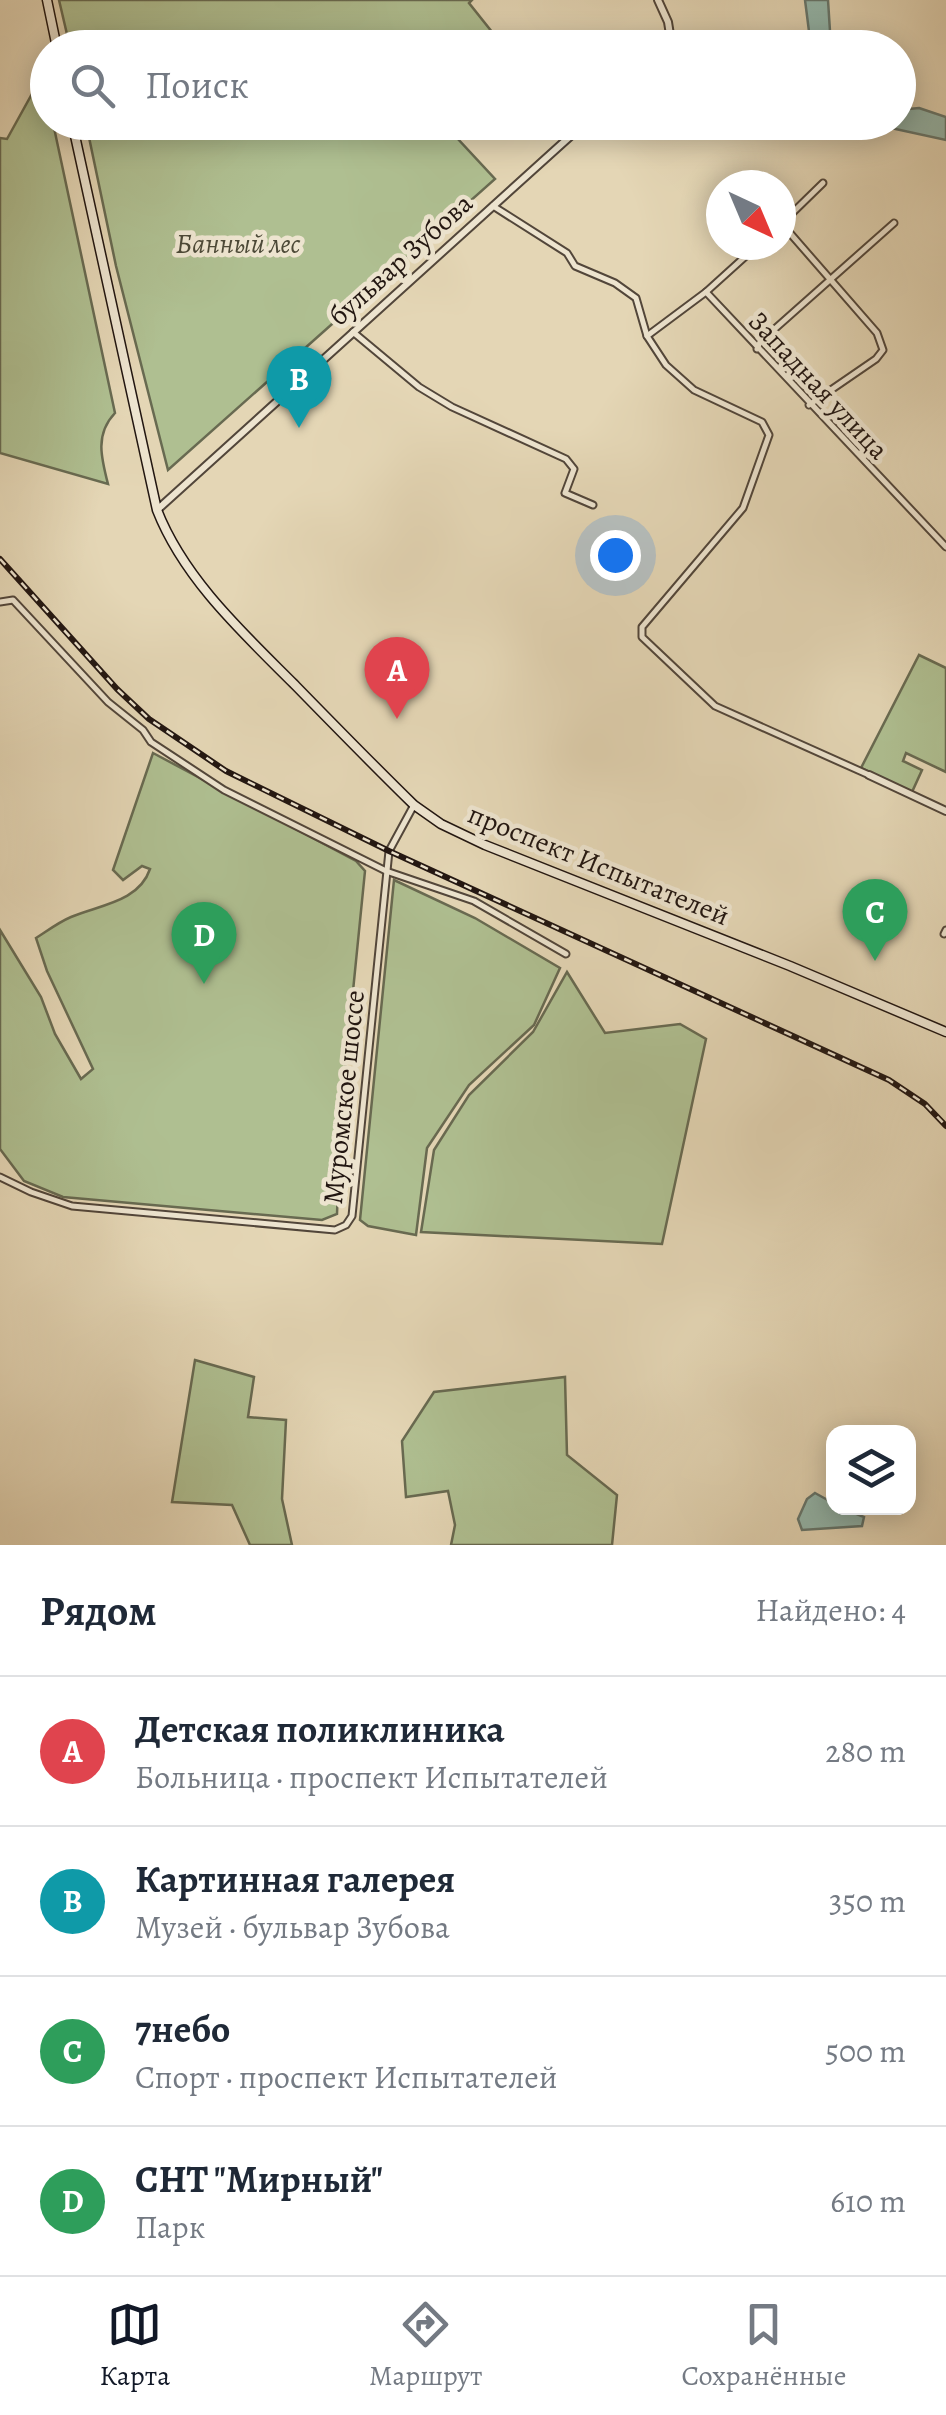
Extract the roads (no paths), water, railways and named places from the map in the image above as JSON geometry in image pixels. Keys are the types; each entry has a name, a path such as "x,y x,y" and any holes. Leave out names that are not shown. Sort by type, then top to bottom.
{"main road":[{"path":"47,0 53,30"},
{"name":"проспект Испытателей","path":"76,140 157,510 176,548 232,620 414,805 442,824 485,845 946,1032"}],"street":[{"path":"658,0 670,30"},
{"name":"бульвар Зубова","path":"157,510 566,140"},
{"path":"796,210 823,184"},
{"path":"493,205 567,253 575,266 636,298 647,336 666,365 694,390 762,422 769,435 743,508 642,628 642,636 715,706 946,811"},
{"path":"757,349 828,279 894,223"},
{"path":"796,242 876,333 882,350 876,359 810,406"},
{"path":"647,336 741,260"},
{"name":"Западная улица","path":"706,292 946,547"},
{"path":"354,332 436,397 483,423 566,459 574,469 565,494 593,504"},
{"path":"0,602 13,600 151,742 224,790 386,871 474,901 566,954"},
{"name":"Муромское шоссе","path":"0,1176 72,1206 336,1230 346,1225 354,1201 389,851 414,805"}],"water":[{"path":"805,0 828,0 830,30 809,30"},
{"path":"916,108 946,117 946,140 916,133"},
{"path":"815,1493 826,1499 826,1515 864,1517 862,1526 802,1530 798,1519 807,1499"}],"railway":[{"path":"0,559 117,689 149,719 226,771 389,851 889,1080 925,1104 946,1126"}],"place":[{"name":"Картинная галерея","path":"299,428"},
{"name":"Детская поликлиника","path":"397,719"},
{"name":"7небо","path":"875,961"},
{"name":"СНТ \"Мирный\"","path":"204,984"}],"park label":[{"name":"Банный лес","path":"238,243"}]}
